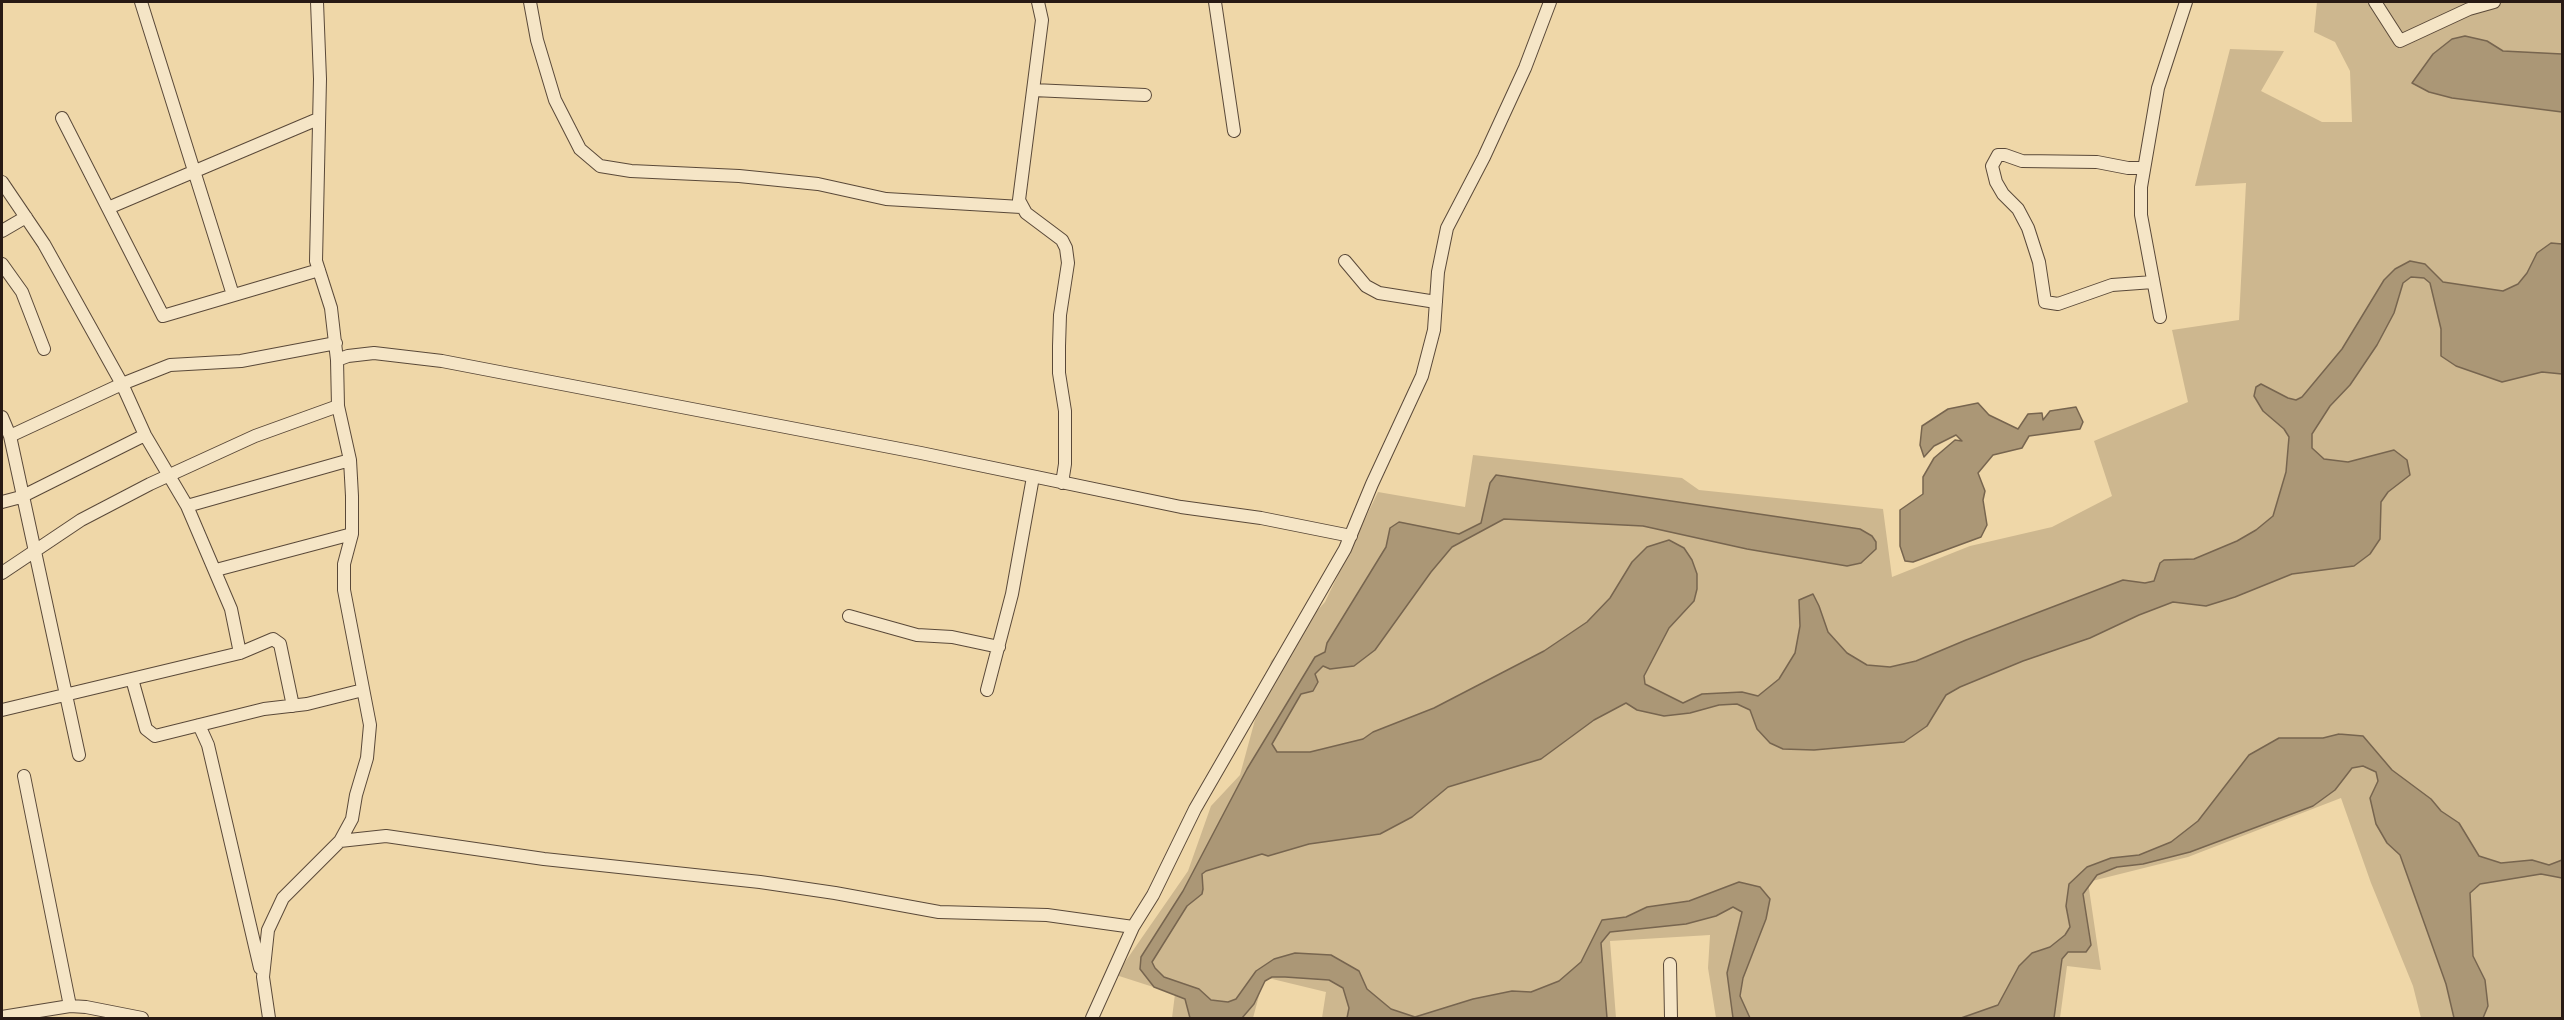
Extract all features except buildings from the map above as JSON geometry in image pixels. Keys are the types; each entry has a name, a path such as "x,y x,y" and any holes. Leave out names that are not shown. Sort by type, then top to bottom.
{"street":[{"path":"141,2 233,295"},
{"path":"262,977 268,930 283,898 340,841 352,819 356,795 367,758 370,725 344,590 344,564 352,534 350,460 338,406 336,343 331,308 316,261 320,79 317,2"},
{"path":"530,2 537,40 555,100 580,148 600,166 631,171 739,176 818,184 886,199 1021,207 1062,240 1066,248 1068,263 1060,315 1059,373 1065,411 1062,483"},
{"path":"1021,207 1019,187 1042,20 1038,2"},
{"path":"1215,2 1234,131"},
{"path":"1092,1018 1133,927 1153,895 1195,809 1351,536 1372,484 1422,376 1434,330 1438,272 1447,228 1525,68 1550,2"},
{"path":"2160,317 2141,215 2143,168 2158,88 2186,2"},
{"path":"2375,2 2400,40 2428,30 2469,9 2494,2"},
{"path":"1033,90 1145,95"},
{"path":"62,118 163,316 319,270"},
{"path":"108,208 318,119"},
{"path":"2143,168 2128,168 2097,162 2022,161 2004,155 1998,155 1992,166 1996,182 2003,194 2018,208 2028,228 2039,262 2045,302 2058,304 2112,285 2153,282"},
{"path":"2,182 44,244 122,384 146,435 187,506 231,609 240,653"},
{"path":"2,231 26,217"},
{"path":"1345,261 1366,286 1379,293 1436,302"},
{"path":"2,264 22,292 44,349"},
{"path":"10,436 122,384 170,365 241,361 336,343"},
{"path":"337,360 374,353 442,361 921,453 1181,507 1261,518 1351,536"},
{"path":"2,573 81,520 169,476 255,436 338,406"},
{"path":"2,417 10,436 21,497 35,550 79,755"},
{"path":"2,502 21,497 146,435"},
{"path":"187,506 350,460"},
{"path":"987,690 1012,594 1033,477"},
{"path":"216,570 352,534"},
{"path":"849,616 917,635 952,637 999,647"},
{"path":"2,710 240,653 273,639 280,644 293,706"},
{"path":"132,679 146,729 151,735 156,736 264,708 293,706 363,690"},
{"path":"199,725 208,745 262,977 269,1018"},
{"path":"24,776 70,1006"},
{"path":"340,841 386,836 544,859 760,882 939,912 1047,915 1133,927"},
{"path":"1670,964 1671,1018"},
{"path":"2,1017 70,1006 86,1006 142,1018"}],"shaded area":[{"path":"2317,2 2562,2 2562,1018 2421,1018 2413,986 2371,883 2341,798 2188,857 2088,882 2101,970 2067,966 2060,1018 1716,1018 1708,968 1710,935 1610,941 1616,1018 1322,1018 1326,992 1264,977 1253,1018 1172,1018 1175,994 1116,975 1188,871 1211,806 1240,775 1271,661 1325,602 1378,492 1465,507 1473,455 1682,478 1699,490 1883,509 1892,577 1970,546 2052,527 2112,496 2094,441 2188,402 2172,330 2239,320 2246,183 2195,186 2230,49 2284,51 2261,91 2322,122 2352,122 2350,71 2335,42 2314,32"},
{"path":"2465,36 2487,41 2503,51 2562,54 2562,112 2452,98 2429,92 2412,83 2433,54 2452,39"},
{"path":"2551,243 2562,244 2562,374 2542,372 2502,382 2456,366 2441,356 2441,329 2430,283 2424,278 2411,277 2403,283 2394,313 2377,345 2350,385 2330,406 2312,434 2312,448 2324,459 2348,462 2394,450 2407,460 2410,475 2388,492 2381,502 2380,539 2370,554 2354,566 2292,574 2206,606 2173,602 2139,615 2090,638 2023,661 1960,687 1946,695 1927,726 1904,742 1814,750 1783,749 1770,743 1757,729 1750,710 1737,704 1719,705 1690,713 1664,716 1637,710 1626,703 1594,720 1541,759 1448,787 1412,817 1380,834 1309,844 1268,856 1262,854 1206,871 1202,874 1202,894 1187,906 1152,962 1164,977 1199,989 1211,1000 1228,1002 1236,999 1256,971 1274,959 1295,953 1331,955 1359,971 1367,989 1391,1009 1415,1017 1473,999 1512,991 1531,992 1559,981 1581,962 1602,920 1626,917 1647,907 1689,901 1739,882 1760,887 1770,899 1766,919 1743,978 1740,996 1750,1018 1733,1018 1727,973 1742,912 1733,907 1716,916 1686,924 1610,932 1601,943 1607,1018 1347,1018 1349,1008 1343,988 1329,980 1272,977 1265,981 1254,1004 1242,1018 1190,1018 1185,999 1154,987 1140,969 1141,957 1183,891 1247,769 1315,657 1325,652 1327,643 1386,547 1390,528 1399,522 1459,534 1481,523 1490,483 1496,475 1860,529 1872,536 1876,542 1876,549 1861,563 1847,566 1747,549 1643,526 1504,519 1452,547 1431,572 1375,650 1354,666 1330,669 1323,666 1315,674 1318,682 1313,691 1301,694 1272,744 1277,752 1310,752 1363,739 1373,732 1434,708 1544,651 1587,622 1610,598 1632,562 1647,547 1669,540 1684,548 1692,560 1697,574 1697,589 1694,601 1669,628 1644,676 1645,684 1683,703 1702,694 1742,692 1758,696 1779,679 1795,653 1800,626 1799,600 1813,594 1828,632 1847,653 1867,665 1890,667 1916,661 2123,580 2145,583 2154,581 2160,563 2164,560 2194,559 2237,541 2256,530 2273,516 2286,472 2289,437 2284,429 2263,411 2254,396 2256,387 2261,384 2296,400 2302,397 2342,349 2384,280 2395,269 2410,261 2425,264 2443,282 2503,291 2518,284 2527,273 2537,253"},
{"path":"1978,403 1989,415 2018,429 2028,414 2042,413 2043,420 2050,411 2076,407 2083,422 2080,429 2029,436 2022,448 1993,455 1978,473 1985,491 1983,500 1987,525 1981,537 1913,562 1905,561 1900,546 1900,510 1923,494 1923,477 1934,458 1955,440 1962,441 1956,435 1934,446 1924,457 1920,445 1922,426 1948,409"},
{"path":"2339,734 2363,736 2392,770 2459,823 2479,856 2501,863 2532,860 2549,865 2562,860 2562,878 2541,874 2480,884 2470,893 2473,956 2485,980 2488,1006 2483,1018 2454,1018 2446,984 2400,855 2387,843 2376,824 2370,798 2378,781 2376,772 2363,766 2352,768 2335,790 2313,806 2190,852 2143,864 2117,867 2097,875 2083,894 2091,945 2086,952 2068,952 2062,959 2054,1018 1961,1018 1998,1005 2019,966 2032,953 2050,947 2065,935 2070,927 2066,906 2069,884 2087,867 2111,858 2139,855 2171,842 2198,821 2249,755 2279,738 2323,738"}]}
